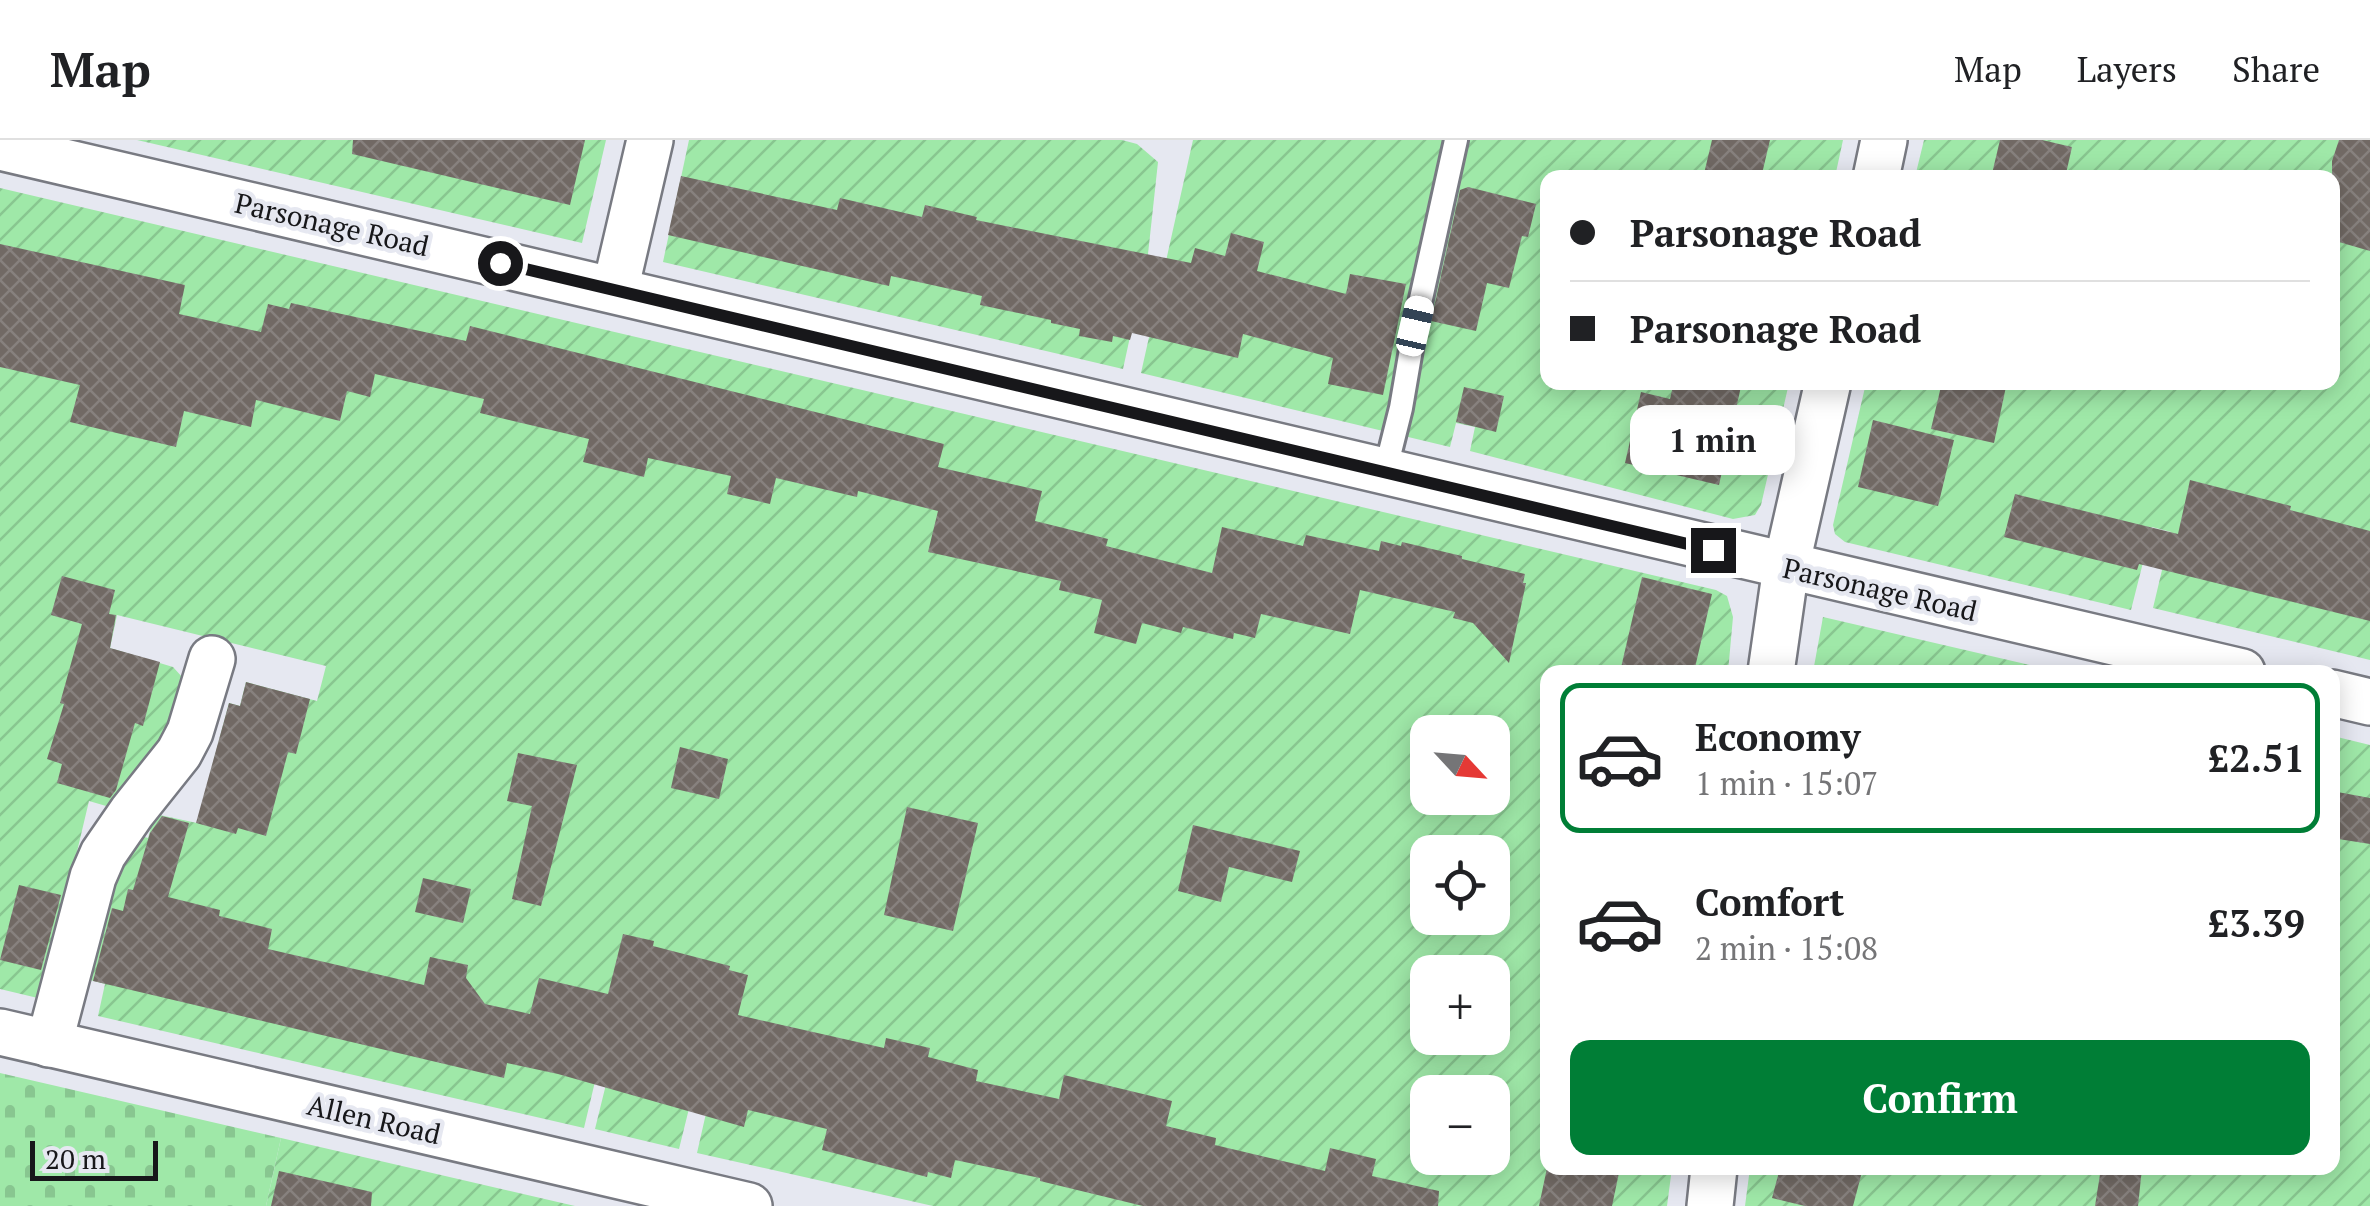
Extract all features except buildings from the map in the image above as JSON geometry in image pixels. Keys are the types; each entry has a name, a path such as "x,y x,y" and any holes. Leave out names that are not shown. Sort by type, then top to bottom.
{"street":[{"path":"615,290 650,140"},
{"path":"1878,170 1884,140"},
{"name":"Parsonage Road","path":"0,147 2212,665"},
{"path":"1773,665 1786,567 1826,390"},
{"path":"49,1044 93,877 103,854 132,812 179,753 190,732 212,659"},
{"path":"2340,696 2370,702"},
{"name":"Allen Road","path":"0,1032 659,1196 749,1206"},
{"path":"1710,1206 1713,1175"}],"lane":[{"path":"1385,472 1402,408 1415,326 1456,140"}],"green space":[{"path":"137,140 606,140 582,243"},
{"path":"689,140 1122,140 1137,144 1158,162 1148,254 1123,369 663,262"},
{"path":"1193,140 1843,140 1837,170 1540,170 1540,390 1787,390 1761,505 1755,515 1733,519 1470,451 1475,427 1456,423 1450,447 1141,373"},
{"path":"1924,140 2370,140 2370,660 2153,608 2171,532 2152,527 2131,610 1845,542 1835,534 1833,525 1864,390 2340,390 2340,170 1917,170"},
{"path":"0,188 1716,590 1727,596 1733,617 1729,665 1540,665 1540,1175 1671,1175 1667,1206 933,1206 697,1153 719,1056 703,1052 679,1149 595,1129 626,1003 611,1014 584,1128 98,1016 105,984 90,980 119,863 138,835 148,838 155,814 197,823 229,703 240,706 246,682 317,701 326,666 117,615 110,648 173,667 183,678 181,714 113,808 89,801 42,999 0,989"},
{"path":"1823,617 2030,665 1814,665"},
{"path":"2340,738 2370,745 2370,1206 1745,1206 1749,1175 2340,1175"},
{"path":"0,1073 281,1138 266,1206 0,1206"},
{"path":"281,1138 575,1206 266,1206"}],"route":[{"path":"500,263 1713,550"}]}
